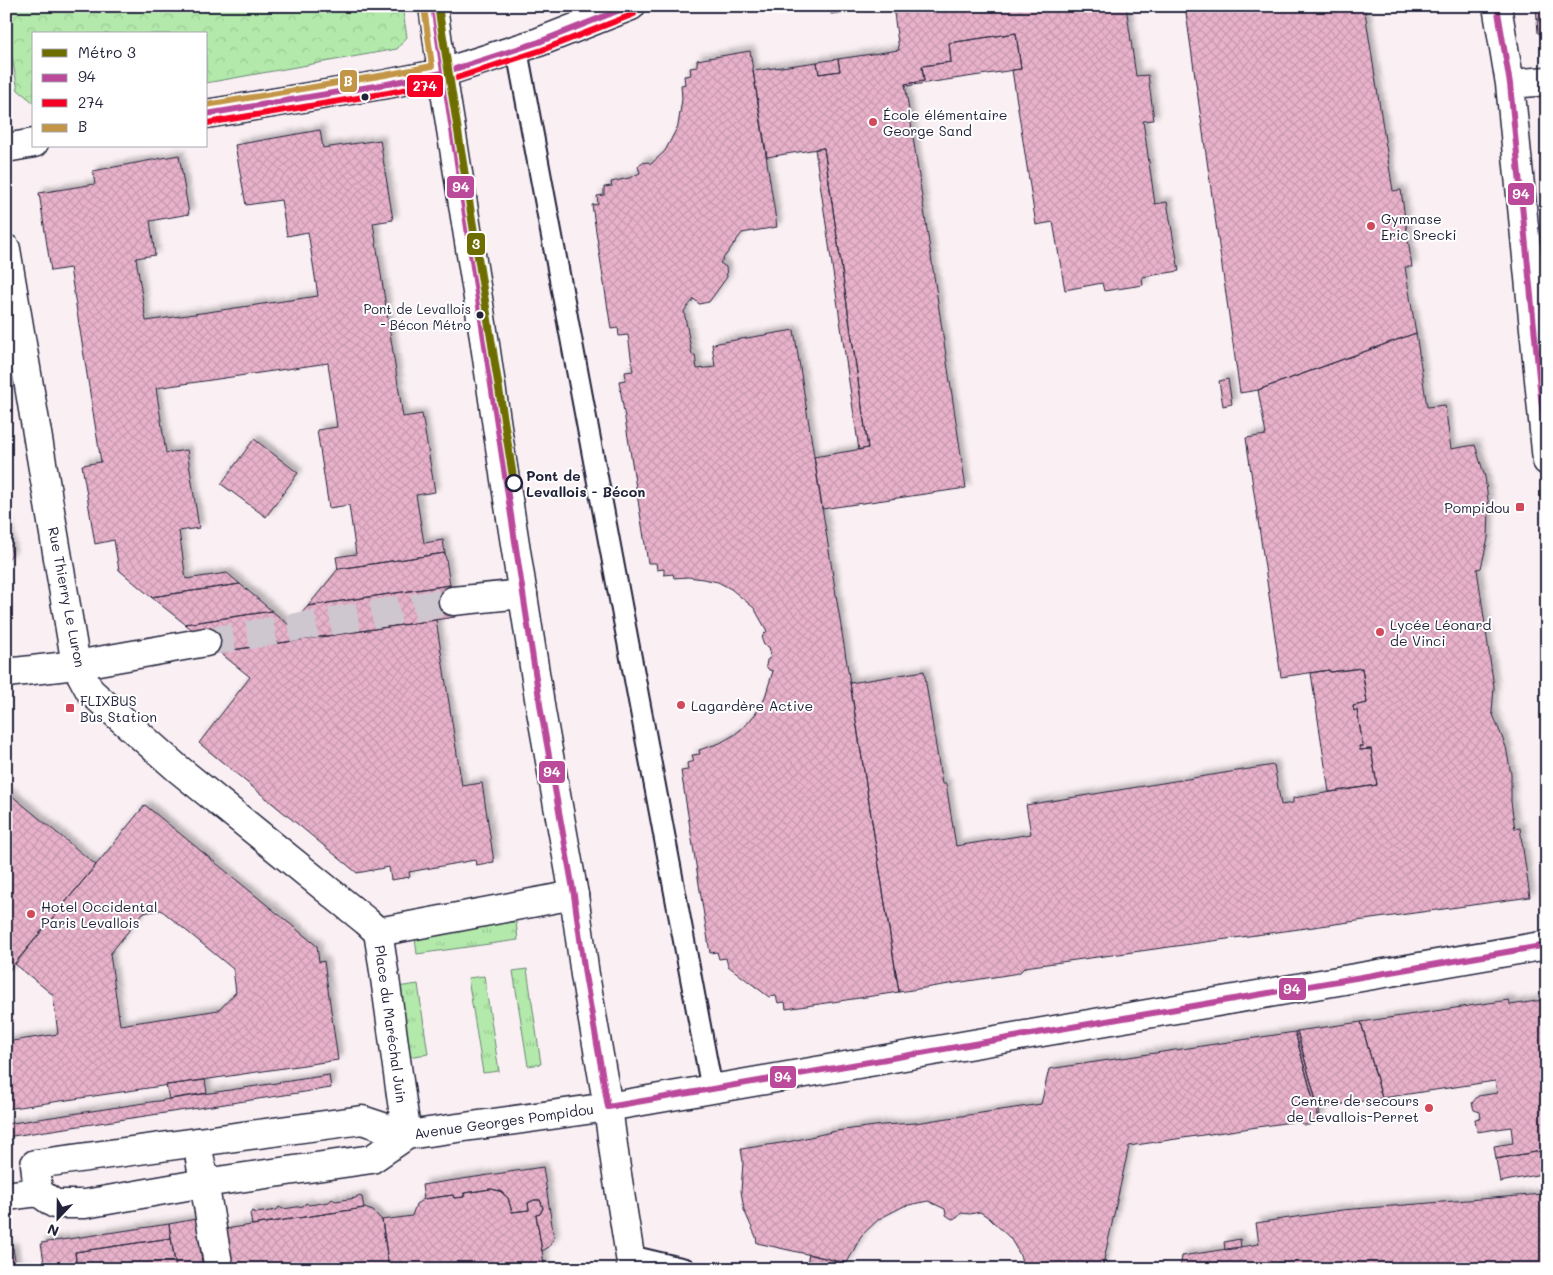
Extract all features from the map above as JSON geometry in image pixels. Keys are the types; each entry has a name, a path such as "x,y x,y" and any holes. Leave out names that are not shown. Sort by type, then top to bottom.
{"street":[{"path":"433,6 541,710 574,895 631,1262"},
{"path":"208,114 442,73 517,50 631,6"},
{"path":"1497,6 1510,84 1547,461"},
{"path":"1510,84 1547,80"},
{"path":"6,148 32,143"},
{"name":"Rue Thierry Le Luron","path":"6,249 76,664 90,691 177,768 366,920 378,932"},
{"path":"453,601 523,594"},
{"path":"6,672 76,664 206,642"},
{"name":"Place du Maréchal Juin","path":"407,1135 378,932 574,895"},
{"name":"Avenue Georges Pompidou","path":"407,1135 372,1159 204,1183 85,1204 56,1204 38,1192 35,1164 362,1120 407,1135 608,1107 1547,945"},
{"path":"197,1142 219,1269"},
{"path":"6,1196 38,1192"}],"lane":[{"path":"517,50 712,1090"},
{"path":"631,1262 684,1269"}],"green space":[{"path":"6,6 402,6 407,37 397,49 208,83 208,32 32,32 32,101 18,90 6,25"},
{"path":"516,922 518,940 417,954 415,938 420,935"},
{"path":"527,969 541,1064 528,1066 513,971"},
{"path":"484,976 499,1071 483,1073 468,978"},
{"path":"418,984 428,1054 408,1057 397,987"}],"building":[{"path":"830,6 872,6 872,9 831,14"},
{"path":"893,6 1126,6 1136,76 1148,75 1154,120 1143,121 1155,204 1167,202 1179,271 1142,277 1143,285 1104,291 1102,283 1065,290 1053,222 1036,225 1012,70 1021,69 1016,33 949,43 951,62 922,66 924,81 905,84 966,488 822,509 814,457 868,448 824,148 767,157 753,71 817,62 819,74 840,71 838,59 899,50"},
{"path":"1185,6 1364,6 1393,191 1401,190 1412,267 1405,267 1416,333 1258,390 1240,393"},
{"path":"1536,6 1547,6 1547,25 1537,19"},
{"path":"1537,19 1547,25 1547,36 1538,33"},
{"path":"1016,33 1021,69 906,86 905,84 924,81 922,66 951,62 949,43"},
{"path":"750,51 777,227 742,233 720,263 726,267 727,277 709,302 699,304 694,299 684,311 692,355 695,355 697,369 715,367 712,344 794,330 899,992 786,1009 785,1002 778,1003 776,996 769,997 728,966 726,958 719,959 717,952 710,953 681,771 688,770 687,763 694,761 692,755 700,754 699,750 720,743 746,725 764,700 773,671 769,670 766,666 767,660 771,657 769,647 764,645 762,640 763,635 767,631 754,608 731,589 718,582 688,577 674,578 673,574 664,575 664,569 657,570 656,563 648,563 619,381 626,380 625,372 633,371 628,335 619,336 618,328 611,329 592,205 598,204 597,196 604,195 604,187 612,186 611,182 629,178 640,173 638,167 641,163 648,162 651,164 665,151 678,126 682,99 681,85 685,84 684,76 691,75 690,68 697,67 697,60"},
{"path":"838,59 840,71 819,74 817,62"},
{"path":"320,130 323,148 380,140 393,220 373,223 403,417 422,414 435,492 416,495 424,543 443,540 445,553 338,569 336,557 356,554 349,505 329,508 317,430 337,427 328,363 156,388 166,453 187,450 199,528 179,531 186,579 227,573 240,584 151,597 119,570 114,540 95,544 82,465 101,462 70,268 51,271 39,193 95,184 93,171 179,155 189,214 150,221 155,255 136,258 146,321 318,296 308,232 287,236 281,200 246,205 235,145"},
{"path":"824,148 868,448 859,450 815,149"},
{"name":"Lycée Léonard de Vinci","path":"1416,333 1427,407 1445,405 1451,449 1475,445 1485,477 1489,508 1488,538 1481,568 1477,569 1494,687 1492,712 1506,747 1511,774 1511,802 1515,829 1520,828 1530,897 1025,967 1019,973 899,992 850,683 924,671 942,784 946,784 956,846 1031,834 1026,805 1274,765 1281,805 1293,803 1293,798 1377,785 1371,749 1360,750 1359,746 1363,746 1357,710 1354,711 1353,706 1367,703 1362,668 1330,672 1329,670 1281,677 1246,438 1266,435 1258,390"},
{"path":"1228,379 1232,404 1223,406 1219,381"},
{"path":"254,439 298,473 266,517 221,484"},
{"path":"6,519 12,554 6,562"},
{"path":"445,553 450,585 308,606 338,569"},
{"path":"240,584 272,611 185,624 151,597"},
{"path":"450,585 455,617 219,652 185,624 272,611 290,626 308,606"},
{"path":"436,620 462,786 482,783 494,862 476,865 475,860 409,872 410,877 391,880 389,867 357,873 199,743 250,677 219,652"},
{"path":"1362,668 1367,703 1353,706 1354,711 1357,710 1363,746 1359,746 1360,750 1371,749 1377,785 1329,792 1311,673"},
{"name":"Hotel Occidental Paris Levallois","path":"6,791 96,865 6,974"},
{"path":"145,805 317,946 319,962 324,961 338,1060 6,1109 6,1042 58,1034 53,995 15,964","holes":["161,910 233,969 236,992 219,1010 120,1025 110,954 143,913"]},
{"path":"1509,1000 1510,1005 1543,1000 1547,1039 1547,1150 1496,1159 1494,1146 1513,1143 1511,1127 1477,1132 1475,1119 1481,1118 1480,1112 1474,1110 1472,1103 1478,1096 1497,1093 1495,1081 1382,1098 1361,1022"},
{"path":"1361,1022 1382,1098 1318,1108 1297,1031"},
{"path":"1297,1031 1321,1118 1318,1118 1295,1032"},
{"path":"1295,1032 1318,1118 1309,1125 1304,1125 1298,1121 1129,1146 1102,1269 1025,1269 1019,1253 1010,1238 988,1217 980,1212 961,1213 957,1218 952,1219 946,1215 945,1209 928,1201 904,1206 879,1219 861,1236 847,1263 757,1243 744,1210 741,1191 743,1162 741,1149 788,1142 836,1131 915,1123 1041,1104 1049,1069"},
{"path":"329,1075 331,1088 6,1137 6,1124"},
{"path":"205,1080 207,1093 169,1099 166,1085"},
{"path":"1547,1150 1547,1173 1500,1182 1496,1159"},
{"path":"543,1167 554,1238 549,1247 542,1251 536,1215 540,1214 543,1208 540,1200 528,1203 529,1210 512,1212 508,1198 500,1191 491,1189 464,1193 464,1197 454,1198 453,1195 424,1199 422,1185"},
{"path":"491,1189 500,1191 508,1198 512,1212 529,1210 528,1203 540,1200 543,1208 540,1214 536,1215 545,1269 389,1269 382,1220 412,1216 416,1204 424,1199 453,1195 454,1198 464,1197 464,1193"},
{"path":"1543,1194 1547,1228 1547,1269 1180,1269 1182,1256 1259,1244 1256,1223 1342,1210"},
{"path":"357,1196 362,1197 364,1208 252,1225 250,1214 252,1211 256,1213 277,1210 279,1207 283,1209 303,1206 306,1203 309,1205 329,1202 332,1199 335,1201 356,1198"},
{"path":"364,1208 373,1211 382,1220 389,1269 231,1269 225,1229"},
{"path":"196,1219 203,1269 176,1269 169,1224"},
{"path":"169,1224 171,1238 75,1252 77,1269 45,1269 41,1243"},
{"path":"171,1238 176,1269 77,1269 75,1252"},
{"path":"1240,1239 1241,1248 1225,1250 1224,1242"},
{"path":"6,1248 13,1248 15,1261 6,1262"},
{"path":"809,1254 836,1261 834,1269 806,1269"},
{"path":"15,1261 16,1267 31,1269 6,1269 6,1262"}],"tunnel":[{"path":"206,642 453,601"}],"metro line":[{"name":"3","path":"438,6 514,483"}],"transit line":[{"name":"94","path":"433,6 541,711 574,895 585,975 608,1107 1547,945"},
{"name":"94","path":"208,114 442,73 539,42 630,6"},
{"name":"94","path":"1497,6 1510,84 1547,458"},
{"name":"B","path":"208,105 432,66 424,7"},
{"name":"274","path":"208,123 444,82 542,50 634,14"}],"place":[{"name":"École élémentaire George Sand","path":"873,122"},
{"name":"Gymnase Eric Srecki","path":"1371,226"},
{"name":"Pont de Levallois - Bécon Métro","path":"480,315"},
{"name":"Pont de Levallois - Bécon","path":"514,483"},
{"name":"Pompidou","path":"1520,507"},
{"name":"Lycée Léonard de Vinci","path":"1380,632"},
{"name":"Lagardère Active","path":"681,705"},
{"name":"FLIXBUS Bus Station","path":"70,708"},
{"name":"Hotel Occidental Paris Levallois","path":"31,914"},
{"name":"Centre de secours de Levallois-Perret","path":"1429,1108"}]}
